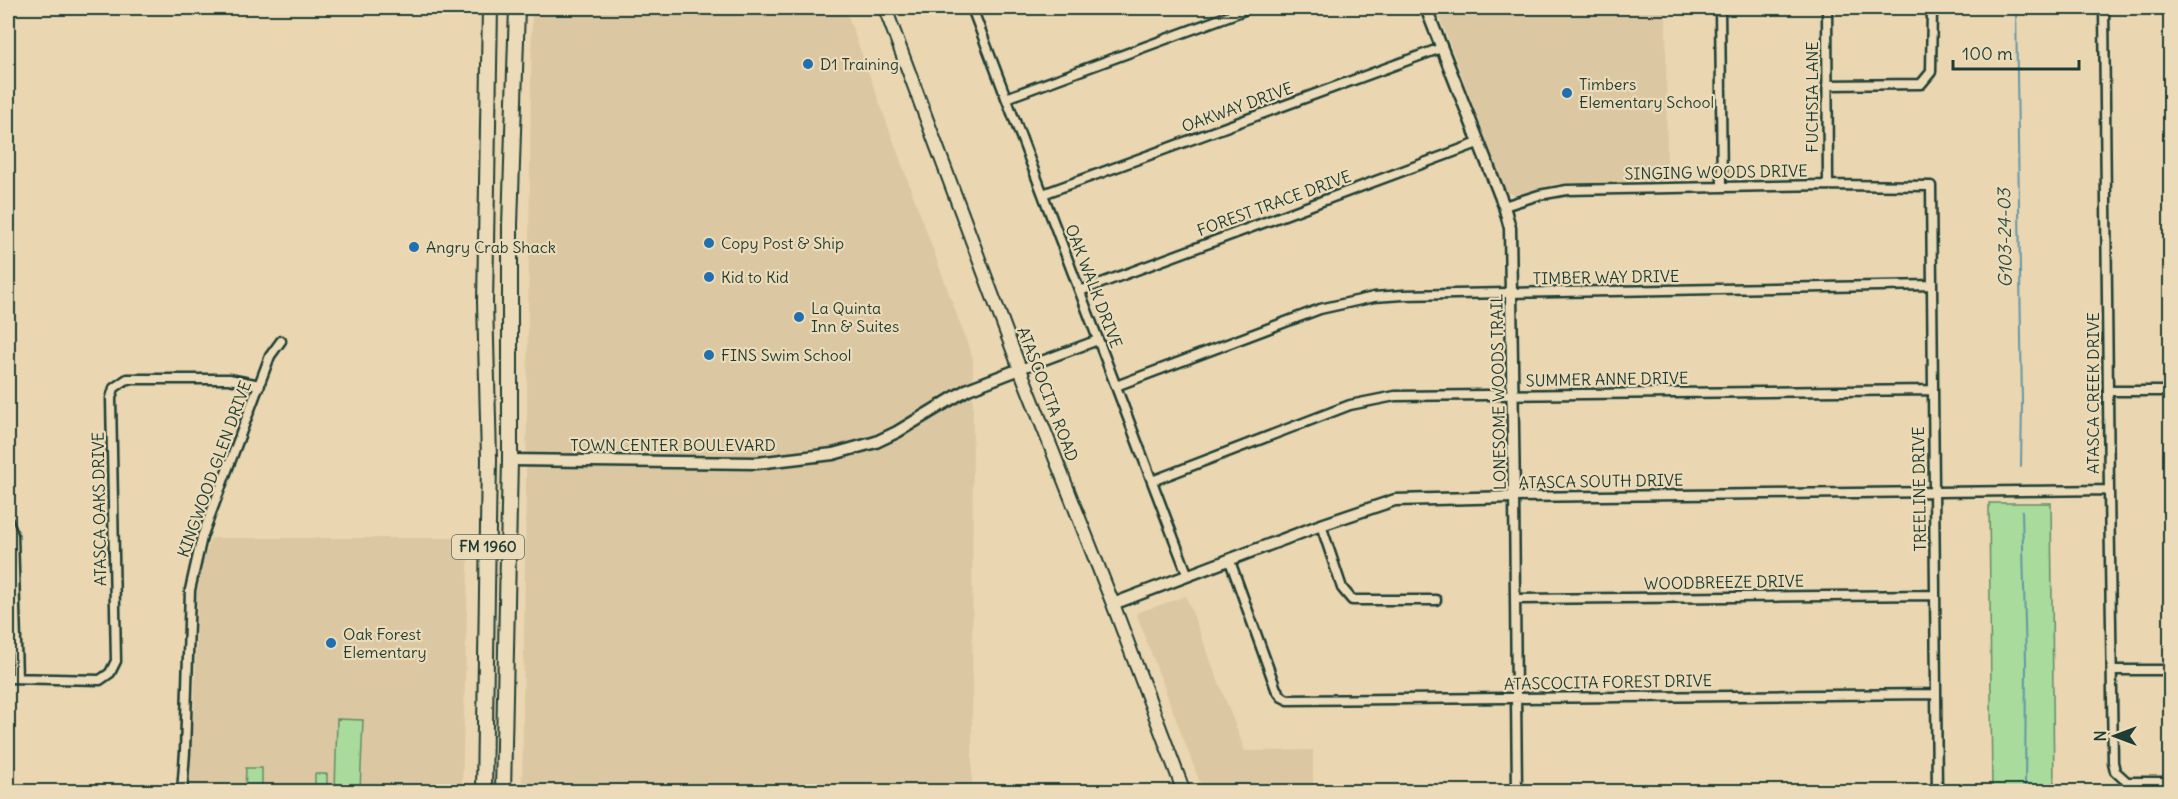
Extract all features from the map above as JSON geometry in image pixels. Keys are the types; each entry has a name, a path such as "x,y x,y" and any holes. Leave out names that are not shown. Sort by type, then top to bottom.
{"main road":[{"name":"FM 1960","path":"484,792 489,459 485,302 490,8"},
{"name":"FM 1960","path":"503,792 510,460 510,214 517,8"},
{"name":"ATASCOCITA ROAD","path":"885,8 1020,369 1184,792"}],"street":[{"name":"OAK WALK DRIVE","path":"972,8 1188,576"},
{"path":"1006,98 1250,8"},
{"name":"LONESOME WOODS TRAIL","path":"1426,8 1504,206 1511,237 1517,792"},
{"path":"1720,8 1722,187"},
{"name":"FUCHSIA LANE","path":"1827,8 1828,185"},
{"path":"1827,85 1921,84 1931,72 1932,8"},
{"name":"ATASCA CREEK DRIVE","path":"2104,8 2114,762 2115,771 2127,782 2170,782"},
{"name":"OAKWAY DRIVE","path":"1043,194 1441,48"},
{"name":"FOREST TRACE DRIVE","path":"1080,291 1478,143"},
{"name":"SINGING WOODS DRIVE","path":"1504,206 1558,191 1828,185 1931,186"},
{"name":"TREELINE DRIVE","path":"1931,186 1937,792"},
{"name":"TIMBER WAY DRIVE","path":"1116,386 1301,316 1338,304 1374,297 1932,285"},
{"name":"TOWN CENTER BOULEVARD","path":"510,460 757,463 833,454 876,442 968,389 1098,340"},
{"name":"KINGWOOD GLEN DRIVE","path":"182,792 187,706 189,590 202,537 270,356 281,341"},
{"name":"ATASCA OAKS DRIVE","path":"12,678 100,680 110,673 116,661 111,398 114,388 127,379 229,380 260,385"},
{"name":"SUMMER ANNE DRIVE","path":"1152,481 1350,405 1395,396 1933,390"},
{"path":"2108,391 2170,391"},
{"name":"ATASCA SOUTH DRIVE","path":"1113,604 1321,525 1395,500 2109,490"},
{"path":"8,521 13,535 12,678"},
{"path":"1321,525 1342,588 1352,600 1436,600"},
{"name":"ATASCOCITA FOREST DRIVE","path":"1230,561 1276,689 1282,697 1304,700 1936,694"},
{"name":"WOODBREEZE DRIVE","path":"1515,599 1935,595"},
{"path":"2113,670 2170,670"}],"shaded area":[{"path":"532,8 845,8 973,359 972,791 522,792"},
{"name":"Timbers Elementary School","path":"1436,8 1666,8 1667,181 1555,184 1513,195 1506,191"},
{"name":"Oak Forest Elementary","path":"211,538 469,538 462,791 188,792 195,694 197,592"},
{"path":"1186,596 1245,751 1313,750 1313,791 1203,791 1136,613"}],"green space":[{"path":"1989,503 2051,503 2054,791 1992,791"},
{"path":"337,719 363,720 360,791 335,791"},
{"path":"246,768 262,768 262,791 245,791"},
{"path":"315,774 327,774 327,791 315,791"}],"waterway":[{"name":"G103-24-03","path":"2016,8 2021,467"},
{"name":"G103-24-03","path":"2022,511 2026,661 2025,792"}],"place":[{"name":"D1 Training","path":"808,64"},
{"name":"Timbers Elementary School","path":"1567,93"},
{"name":"Copy Post & Ship","path":"709,243"},
{"name":"Angry Crab Shack","path":"414,247"},
{"name":"Kid to Kid","path":"709,277"},
{"name":"La Quinta Inn & Suites","path":"799,317"},
{"name":"FINS Swim School","path":"709,355"},
{"name":"Oak Forest Elementary","path":"331,643"}]}
